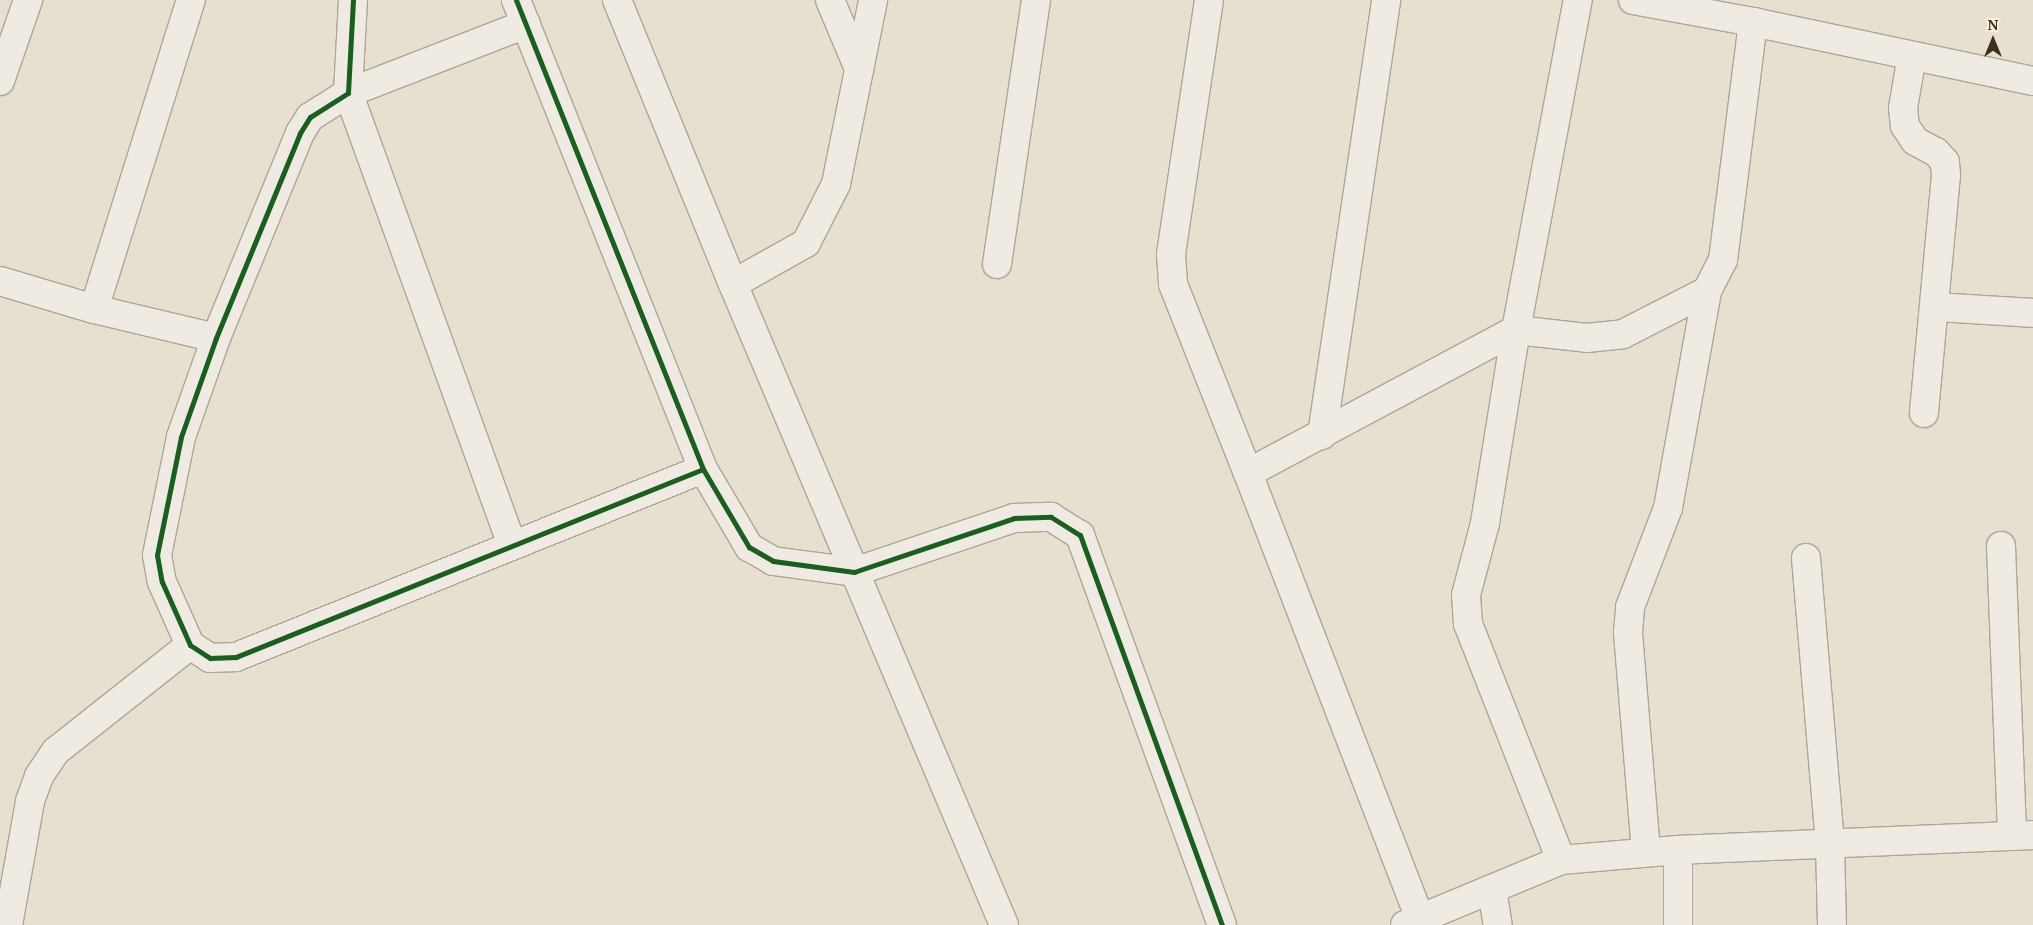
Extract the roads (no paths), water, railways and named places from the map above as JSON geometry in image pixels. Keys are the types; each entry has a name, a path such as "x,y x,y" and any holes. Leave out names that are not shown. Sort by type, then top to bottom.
{"street":[{"path":"0,82 28,0"},
{"path":"94,309 191,0"},
{"path":"353,0 348,93 512,545"},
{"path":"617,0 733,284 1004,925"},
{"path":"830,0 859,69"},
{"path":"733,284 806,243 836,184 873,0"},
{"path":"997,264 1036,0"},
{"path":"1209,0 1171,254 1173,284 1248,473 1412,922 1561,860 1678,850 2022,835 2001,546"},
{"path":"1322,435 1386,0"},
{"path":"1561,860 1468,624 1466,595 1485,523 1516,330 1578,0"},
{"path":"1633,0 1753,22 2033,81"},
{"path":"703,469 236,657 210,658 190,645 162,582 157,555 181,438 216,338 300,133 310,117 348,93 521,12 703,469 749,547 773,561 854,572 1014,518 1051,517 1080,535 1222,925"},
{"path":"1646,852 1628,632 1630,607 1668,508 1707,291 1723,260 1753,22"},
{"path":"1912,56 1903,108 1905,126 1915,141 1936,152 1945,162 1946,175 1936,306 1924,413"},
{"path":"0,280 94,309 216,338"},
{"path":"1248,473 1516,330 1587,338 1623,334 1707,291"},
{"path":"1936,306 2033,313"},
{"path":"1806,558 1830,844 1832,925"},
{"path":"8,925 30,801 39,776 56,750 190,645"},
{"path":"1678,850 1678,925"},
{"path":"1492,889 1498,925"}]}
